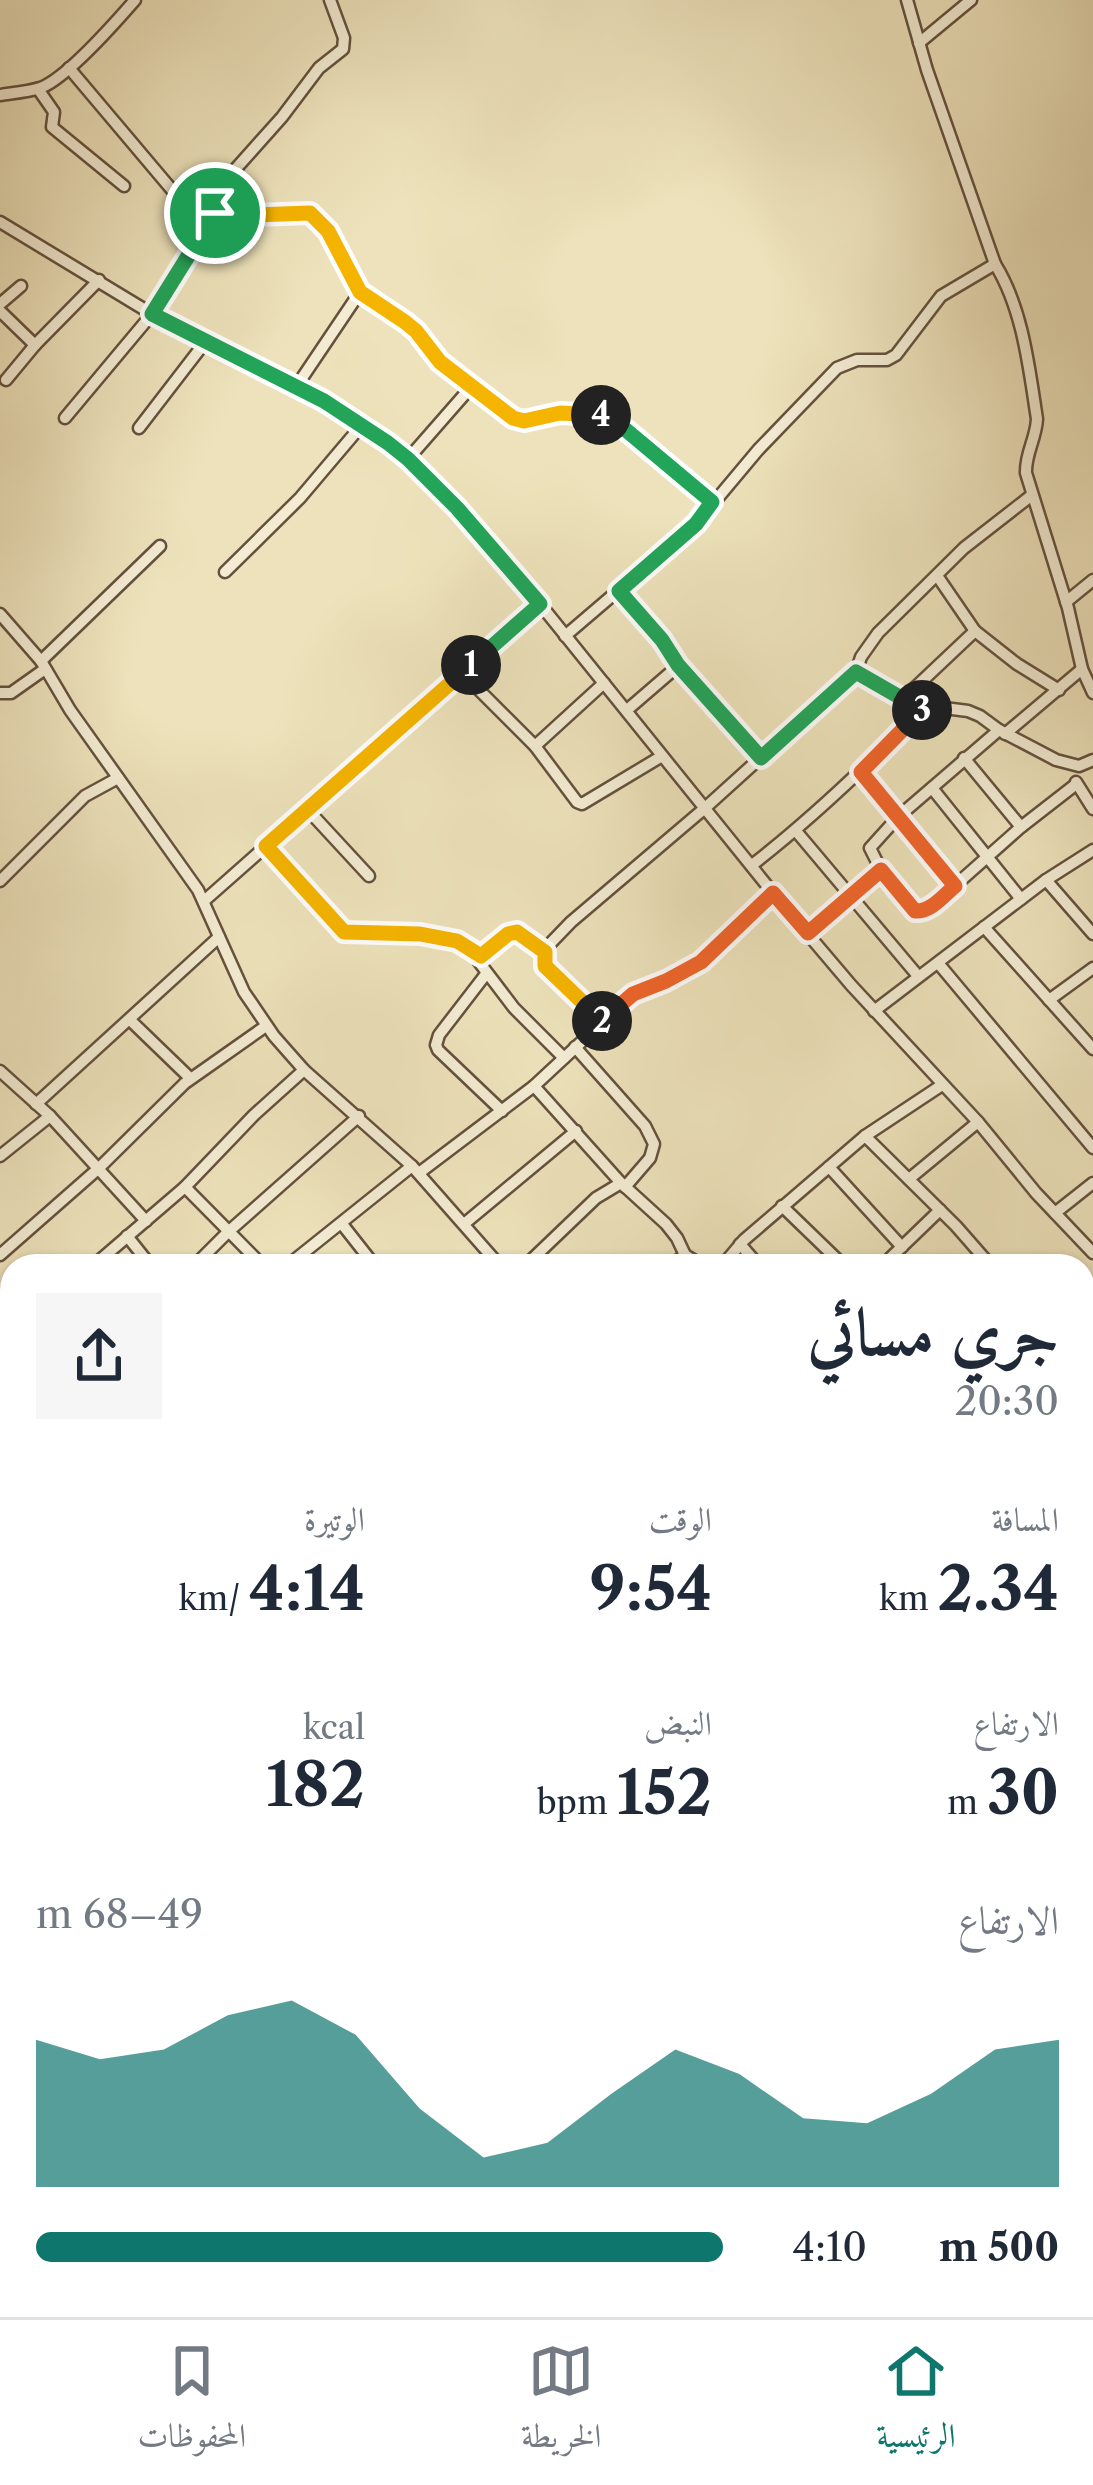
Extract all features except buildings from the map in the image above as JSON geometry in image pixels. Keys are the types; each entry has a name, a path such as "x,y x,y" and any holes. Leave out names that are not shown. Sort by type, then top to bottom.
{"street":[{"path":"0,95 38,88 68,68 135,0"},
{"path":"199,210 319,68 343,49 344,38 330,0"},
{"path":"907,0 995,264 1014,305 1035,405 1036,434 1026,463 1032,495 1093,693"},
{"path":"919,43 971,0"},
{"path":"68,68 175,197 215,213 310,213 328,231 360,292 416,331 432,355 471,387 518,420 578,412 605,416 712,502"},
{"path":"38,88 54,112 52,127 124,186"},
{"path":"65,418 152,314 215,213"},
{"path":"0,222 152,314 349,416 408,459 540,604 773,893 1093,1253"},
{"path":"565,636 696,524 837,368 896,355 941,296 995,264"},
{"path":"6,380 99,280"},
{"path":"22,286 0,308 35,345"},
{"path":"296,388 360,292"},
{"path":"139,428 206,341"},
{"path":"408,459 471,387"},
{"path":"225,572 300,498 361,426"},
{"path":"602,1021 545,966 548,944 856,672 878,633 976,537 1032,495"},
{"path":"0,693 11,693 43,665 160,547"},
{"path":"938,577 975,631 1059,690"},
{"path":"1066,602 1093,580"},
{"path":"619,591 761,758"},
{"path":"204,901 540,604"},
{"path":"0,614 43,665 204,901 244,992 266,1025 304,1070 416,1170 490,1254"},
{"path":"903,699 975,631"},
{"path":"627,710 678,665"},
{"path":"856,672 925,707 980,716 1056,760 1079,766 1093,760"},
{"path":"463,673 535,746 577,802 582,804 662,756"},
{"path":"1079,766 1076,785 923,911 915,911 881,870 870,848 964,758 1087,675"},
{"path":"535,746 604,683"},
{"path":"752,865 861,772 925,707"},
{"path":"964,758 1022,826"},
{"path":"861,772 955,886"},
{"path":"0,881 85,796 118,778"},
{"path":"1076,785 1093,809"},
{"path":"932,788 1022,899"},
{"path":"308,810 369,876"},
{"path":"796,831 918,976"},
{"path":"266,846 344,932 420,934 457,941 481,956"},
{"path":"874,1010 1093,850"},
{"path":"808,933 881,870"},
{"path":"1046,880 1093,934"},
{"path":"302,1254 534,1086 633,994 701,962 773,893"},
{"path":"984,927 1093,1049"},
{"path":"545,952 513,932 479,962 514,1008 564,1058"},
{"path":"36,1104 219,937"},
{"path":"938,963 1091,1141"},
{"path":"1049,1000 1093,968"},
{"path":"486,974 436,1045 502,1111"},
{"path":"130,1020 190,1078"},
{"path":"1,1254 99,1168 190,1078 266,1025"},
{"path":"538,1254 596,1198 623,1185 650,1158 654,1144 645,1126 575,1047"},
{"path":"106,1254 185,1187 254,1114 304,1070"},
{"path":"0,1071 50,1116 146,1220"},
{"path":"732,1254 866,1136 942,1084"},
{"path":"534,1086 623,1185 666,1224 685,1254"},
{"path":"0,1156 50,1116"},
{"path":"206,1254 358,1116"},
{"path":"909,1179 978,1122"},
{"path":"464,1224 576,1131"},
{"path":"866,1136 980,1254"},
{"path":"829,1167 902,1246"},
{"path":"1055,1213 1093,1183"},
{"path":"185,1187 251,1254"},
{"path":"782,1206 832,1254"},
{"path":"894,1254 940,1210"},
{"path":"342,1223 366,1254"},
{"path":"127,1236 141,1254"},
{"path":"740,1244 749,1254"}],"route":[{"path":"215,213 310,213 333,238 360,292 416,331 432,355 513,418 524,421 578,412 605,416 712,502 696,524 619,591 761,758 856,672 925,707 861,772 955,886 932,906 915,911 881,870 808,933 773,893 692,969 633,994 602,1021 545,966 545,952 517,932 481,956 457,941 420,934 344,932 266,846 540,604 457,508 388,443 324,401 152,314 215,213"}]}
